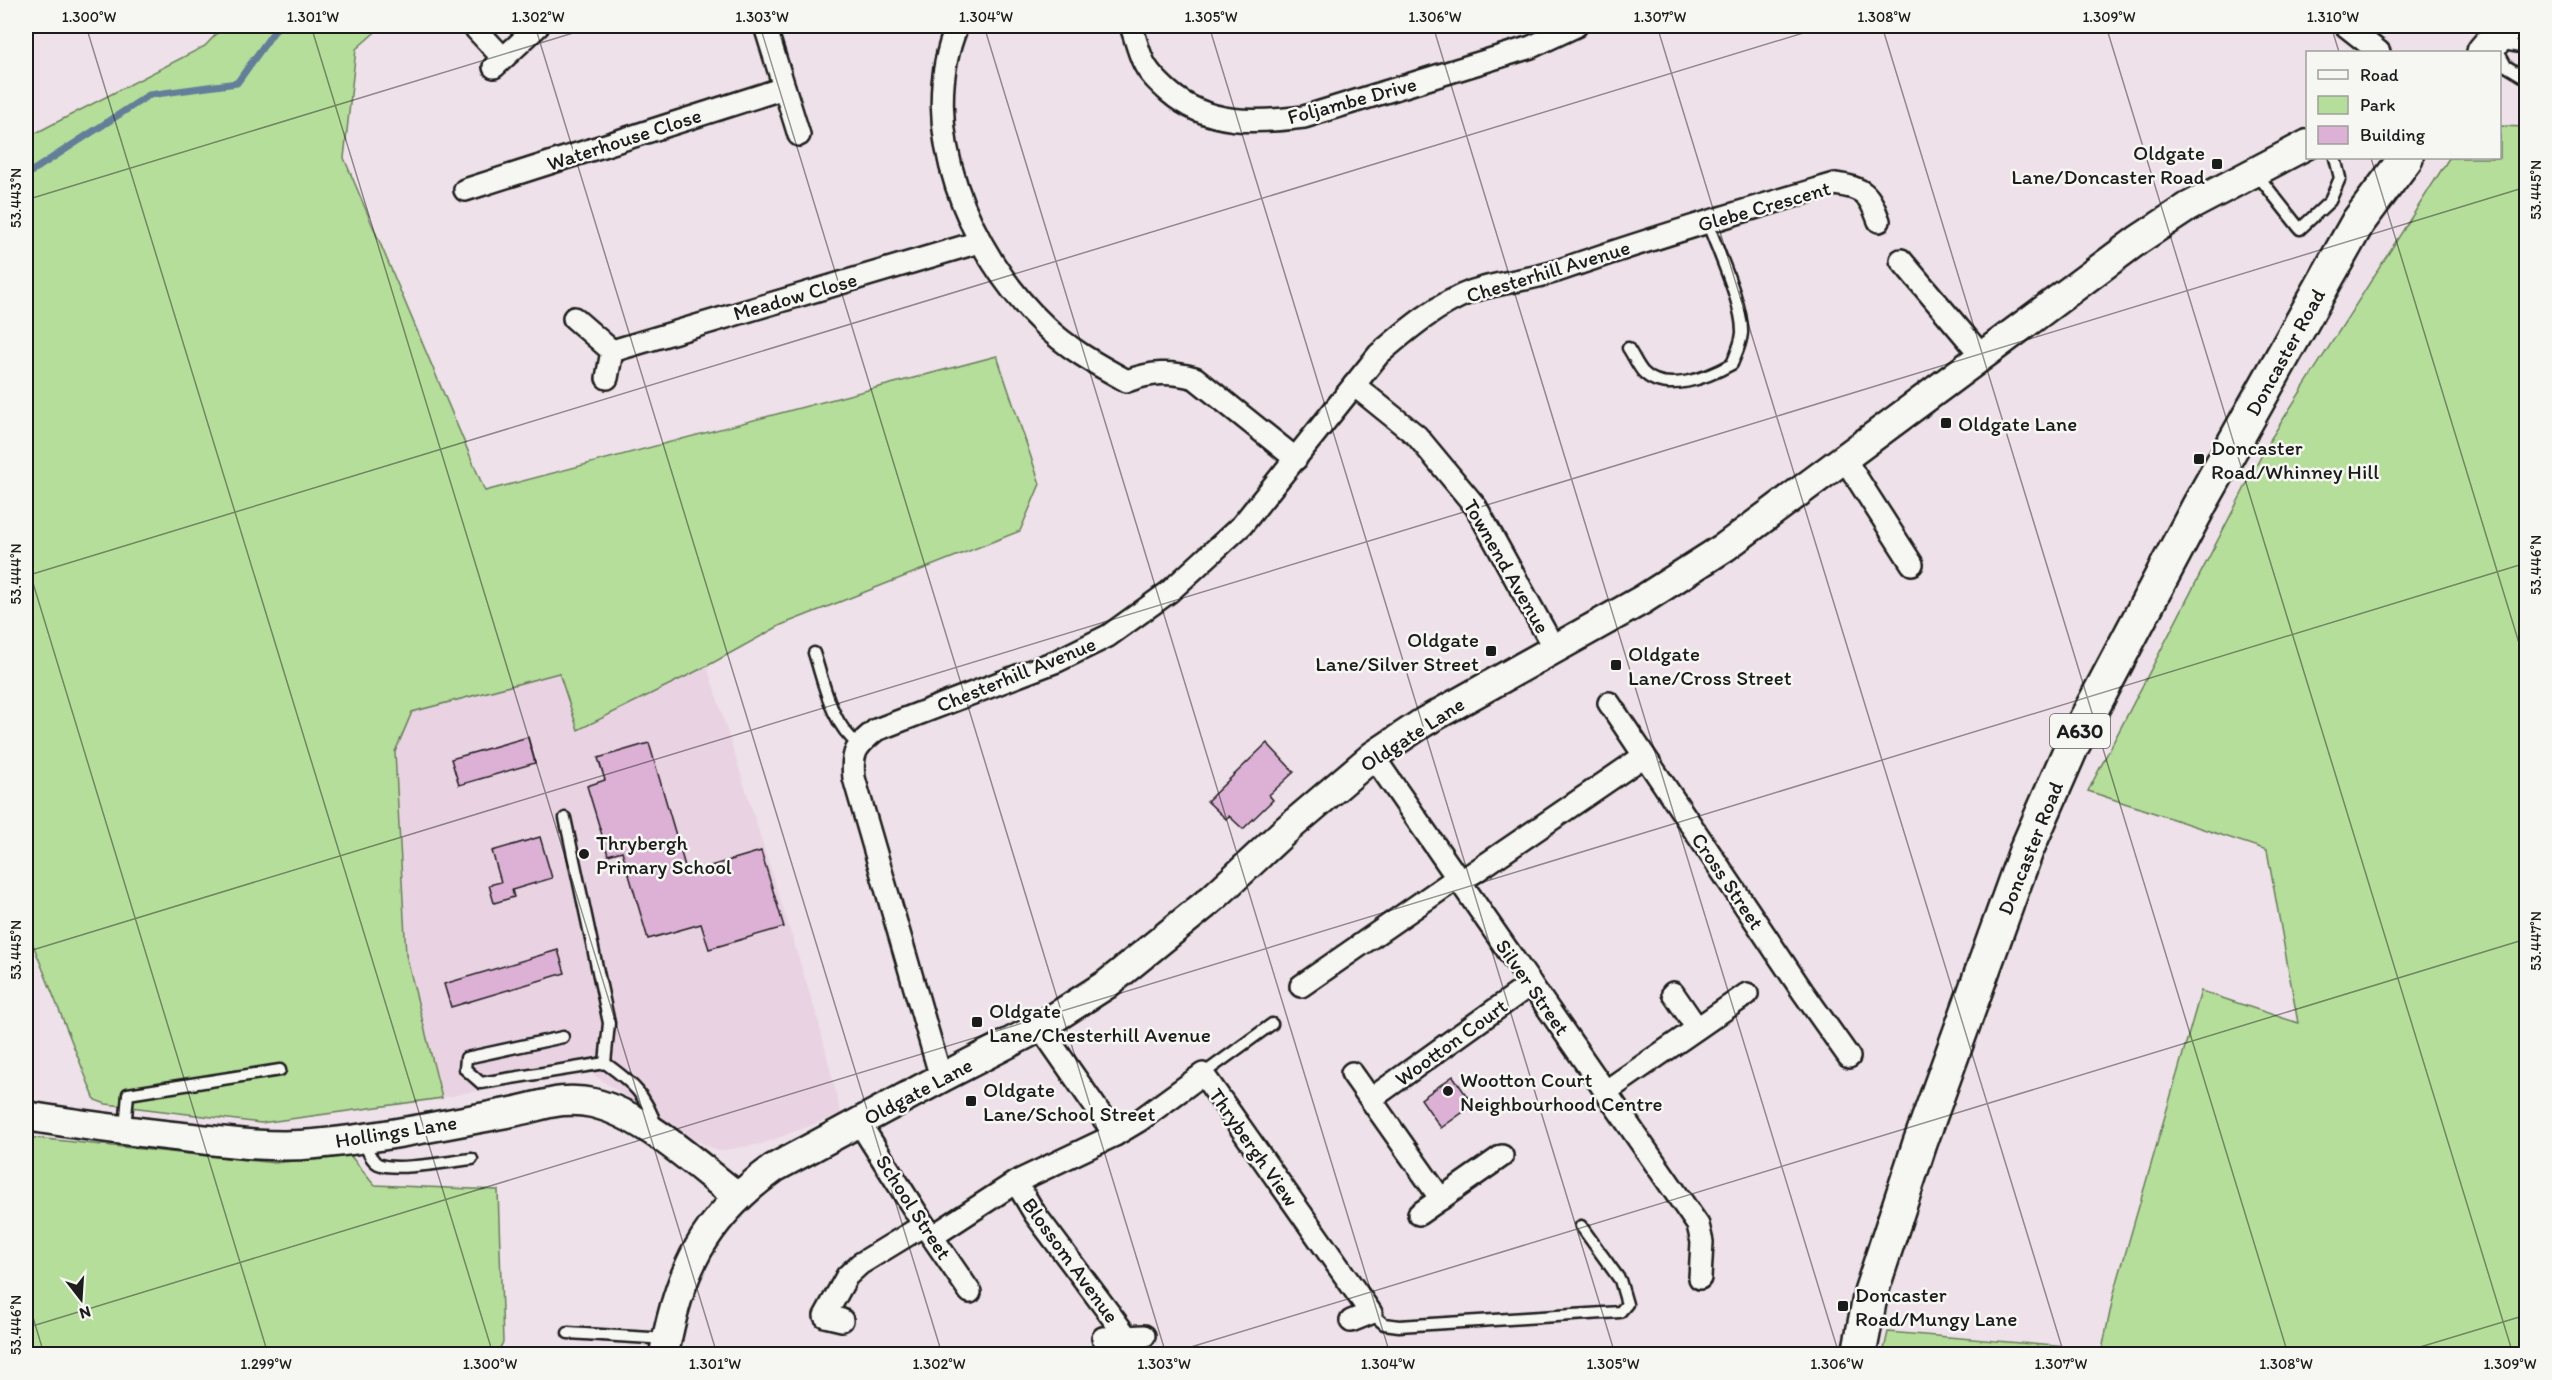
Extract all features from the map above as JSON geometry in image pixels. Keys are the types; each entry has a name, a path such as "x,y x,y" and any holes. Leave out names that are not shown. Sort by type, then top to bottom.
{"main road":[{"name":"Doncaster Road","path":"1860,1353 1871,1292 1923,1133 2026,851 2072,746 2200,504 2358,222 2405,159"}],"street":[{"path":"476,29 498,62 538,26"},
{"path":"765,26 799,135"},
{"path":"957,26 949,44 942,84 944,129 957,190 979,242 1018,298 1044,326 1073,350 1127,381 1148,373 1175,372 1195,378 1296,459"},
{"name":"Foljambe Drive","path":"1131,26 1143,61 1157,82 1180,102 1209,116 1241,121 1270,121 1304,117 1531,47 1576,26"},
{"path":"2349,26 2378,51"},
{"name":"Waterhouse Close","path":"465,190 784,88"},
{"name":"Oldgate Lane","path":"666,1347 680,1284 693,1257 737,1196 774,1168 1040,1027 1107,984 1165,938 1373,756 1424,722 1642,600 1725,547 2138,240 2188,207 2306,145"},
{"name":"Glebe Crescent","path":"1666,233 1835,184 1854,186 1865,193 1879,221"},
{"name":"Chesterhill Avenue","path":"858,744 876,730 1016,679 1057,661 1108,636 1169,592 1234,532 1296,459 1379,354 1428,314 1472,292 1552,272 1666,233"},
{"name":"Meadow Close","path":"612,351 979,242"},
{"path":"1901,260 1982,356"},
{"path":"574,318 612,351 607,378"},
{"name":"Townend Avenue","path":"1354,385 1417,436 1476,507 1555,650"},
{"path":"1844,458 1912,564"},
{"name":"Cross Street","path":"1609,703 1849,1057"},
{"path":"858,744 852,762 854,778 937,1064 943,1077"},
{"name":"Silver Street","path":"1373,756 1698,1226 1702,1242 1700,1278"},
{"path":"1301,986 1644,756"},
{"name":"Wootton Court","path":"1371,1099 1531,984"},
{"path":"1673,993 1697,1029"},
{"path":"1605,1092 1747,994"},
{"path":"1040,1027 1115,1135"},
{"path":"1352,1073 1441,1199"},
{"name":"Thrybergh View","path":"842,1320 825,1316 847,1276 860,1264 928,1231 1016,1182 1115,1135 1140,1120 1203,1074 1371,1313"},
{"name":"Hollings Lane","path":"26,1116 125,1131 267,1146 314,1144 362,1137 513,1112 566,1099 594,1103 627,1116 660,1137 737,1196"},
{"name":"School Street","path":"859,1122 928,1231 970,1292"},
{"path":"1419,1214 1502,1156"},
{"name":"Blossom Avenue","path":"1016,1182 1035,1214 1135,1337 1103,1338"},
{"path":"1351,1321 1371,1313"}],"lane":[{"path":"2501,42 2506,66 2526,78"},
{"path":"2255,172 2300,229 2330,201 2340,178 2334,159"},
{"path":"1628,348 1643,372 1663,382 1687,381 1732,364 1739,348 1742,332 1736,300 1707,221"},
{"path":"814,653 838,722 846,736 858,744"},
{"path":"565,818 609,1023 605,1063"},
{"path":"1203,1074 1272,1024"},
{"path":"563,1037 466,1059 465,1069 481,1083 605,1063 627,1079 649,1105 660,1137"},
{"path":"125,1131 128,1094 280,1070"},
{"path":"362,1137 370,1156 378,1164 396,1167 472,1159"},
{"path":"1371,1313 1384,1324 1399,1326 1620,1312 1627,1304 1620,1280 1581,1226"},
{"path":"568,1333 666,1347"}],"shaded area":[{"name":"Thrybergh Primary School","path":"707,666 819,1023 841,1114 762,1144 718,1151 676,1131 584,1068 442,1098 406,955 395,752 412,712 559,673 579,730"}],"green space":[{"path":"224,26 382,26 356,49 344,158 485,491 997,356 1040,484 1020,531 781,625 707,666 578,730 559,673 412,712 395,752 406,955 442,1098 261,1123 106,1104 95,1100 26,927 26,138 205,46"},
{"path":"2501,126 2526,127 2526,1354 1883,1354 1888,1332 2102,1350 2114,1293 2201,991 2298,1023 2267,850 2088,791 2268,443 2448,159 2501,159"},
{"path":"26,1137 275,1163 350,1155 374,1185 498,1190 503,1342 497,1354 26,1354"}],"building":[{"path":"528,737 535,763 459,785 451,759"},
{"path":"649,743 687,873 761,851 784,927 709,949 701,924 648,939 622,851 608,855 587,786 605,780 598,758"},
{"path":"1267,743 1294,772 1269,795 1273,800 1243,829 1229,816 1226,819 1207,801"},
{"path":"540,837 552,878 512,890 514,897 494,903 489,885 501,882 492,851"},
{"path":"558,950 565,973 451,1007 444,984"},
{"name":"Wootton Court Neighbourhood Centre","path":"1453,1076 1473,1105 1441,1128 1421,1099"}],"waterway":[{"path":"26,175 149,95 237,83 278,26"}],"place":[{"name":"Oldgate Lane/Doncaster Road","path":"2217,164"},
{"name":"Oldgate Lane","path":"1946,423"},
{"name":"Doncaster Road/Whinney Hill","path":"2199,459"},
{"name":"Oldgate Lane/Silver Street","path":"1491,651"},
{"name":"Oldgate Lane/Cross Street","path":"1616,665"},
{"name":"Thrybergh Primary School","path":"584,854"},
{"name":"Oldgate Lane/Chesterhill Avenue","path":"977,1022"},
{"name":"Wootton Court Neighbourhood Centre","path":"1448,1091"},
{"name":"Oldgate Lane/School Street","path":"971,1101"},
{"name":"Doncaster Road/Mungy Lane","path":"1843,1306"}]}
